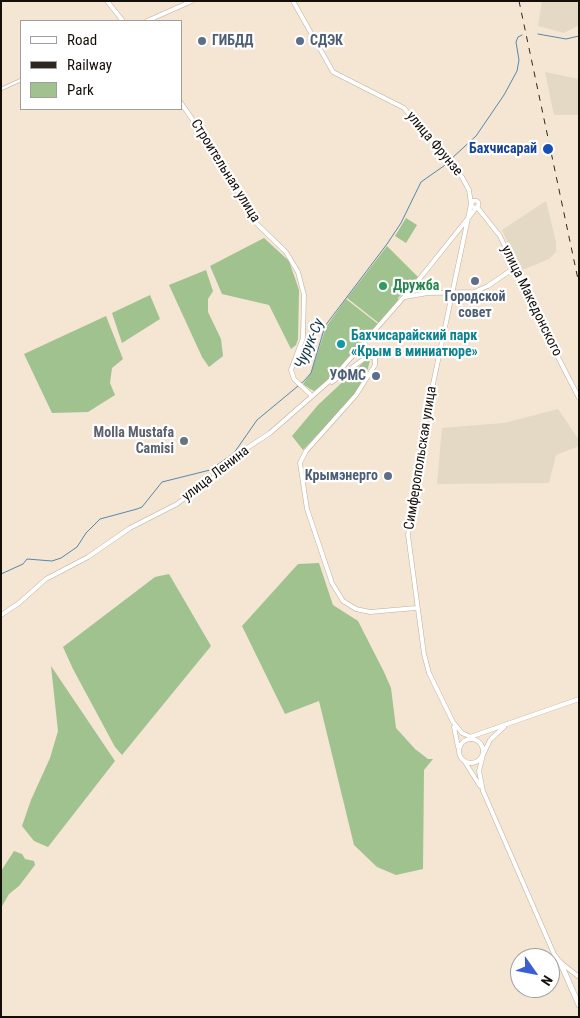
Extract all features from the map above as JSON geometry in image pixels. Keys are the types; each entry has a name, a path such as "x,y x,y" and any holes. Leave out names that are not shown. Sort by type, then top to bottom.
{"highway":[{"path":"560,962 579,1005"}],"main road":[{"path":"107,1 122,20"},
{"path":"149,20 192,1"},
{"name":"улица Фрунзе","path":"293,1 333,72 404,108 451,163 469,190 471,204 468,219"},
{"name":"Строительная улица","path":"182,104 211,146 258,224 286,252 298,272 304,295 303,338 291,370 294,379 312,396"},
{"path":"469,190 476,200 477,206 474,207 471,204 476,200"},
{"name":"улица Ленина","path":"1,614 19,603 46,579 88,557 130,528 176,504 220,472 244,450 270,433 334,377 417,282 477,206"},
{"name":"улица Македонского","path":"477,206 494,227 579,398"},
{"name":"Симферопольская улица","path":"468,219 425,422 409,517 408,535 416,608 424,654 430,673 453,722 462,733 470,738"},
{"path":"403,298 423,293 452,293 480,290 514,268"},
{"path":"417,282 415,289 423,293"},
{"path":"320,390 368,356 375,358 375,365 356,395 306,451 300,463 307,508 332,583 343,600 356,609 370,612 416,608"},
{"path":"554,948 483,791 459,754 458,748 461,743 470,738 579,699"},
{"name":"Симферопольская улица","path":"453,722 458,748"},
{"path":"483,791 479,771 483,755 490,740 504,727"},
{"path":"470,738 481,744 483,755"},
{"path":"464,761 473,763 483,755"},
{"path":"560,962 579,977"}],"street":[{"path":"1,89 20,80"}],"shaded area":[{"path":"542,1 579,1 579,25 564,33 538,26"},
{"path":"545,72 579,79 579,115 554,115"},
{"path":"546,201 556,242 556,252 549,259 520,271 502,230"},
{"path":"558,409 579,440 579,446 556,455 549,483 437,484 442,428 504,423"}],"green space":[{"path":"406,218 417,225 406,243 395,236"},
{"path":"264,238 289,261 299,290 298,339 296,345 291,349 269,305 222,294 210,266"},
{"name":"Дружба","path":"387,246 418,277 398,298 398,301 380,324 347,298"},
{"path":"206,270 213,291 208,299 208,312 221,339 223,356 209,367 202,357 169,285"},
{"path":"150,295 160,319 122,343 112,313"},
{"name":"Бахчисарайский парк «Крым в миниатюре»","path":"346,299 378,324 338,371 314,391 303,384 311,373 326,327"},
{"path":"106,316 123,359 112,368 110,383 115,395 88,412 52,413 24,354"},
{"path":"366,360 370,360 366,376 354,396 303,450 292,436 318,405"},
{"path":"319,563 333,605 358,621 384,672 391,688 396,728 415,749 428,759 433,759 424,770 423,869 396,875 377,867 354,845 319,701 285,714 242,626 298,564"},
{"path":"169,574 211,646 122,755 115,747 63,647 155,577"},
{"path":"51,666 115,761 48,847 34,841 22,826 31,800 50,758 58,731"},
{"path":"14,851 22,854 25,859 34,861 35,865 19,886 9,894 1,908 1,871"}],"waterway":[{"name":"Чурук-Су","path":"538,34 566,39 579,36"},
{"name":"Чурук-Су","path":"450,160 476,136 504,95 517,71 519,60 516,42 518,37 522,35"},
{"name":"Чурук-Су","path":"1,574 23,564 27,559 52,561 61,558 77,547 86,533 100,519 142,507 162,482 210,470 234,453 257,420 311,373 325,326 387,244 401,223 421,182 448,163"}],"railway":[{"path":"519,1 579,284"}],"place":[{"name":"ГИБДД","path":"202,41"},
{"name":"СДЭК","path":"300,41"},
{"name":"Бахчисарай","path":"548,149"},
{"name":"Городской совет","path":"475,281"},
{"name":"Дружба","path":"383,286"},
{"name":"Бахчисарайский парк «Крым в миниатюре»","path":"341,344"},
{"name":"УФМС","path":"376,376"},
{"name":"Molla Mustafa Camisi","path":"184,441"},
{"name":"Крымэнерго","path":"388,476"}]}
